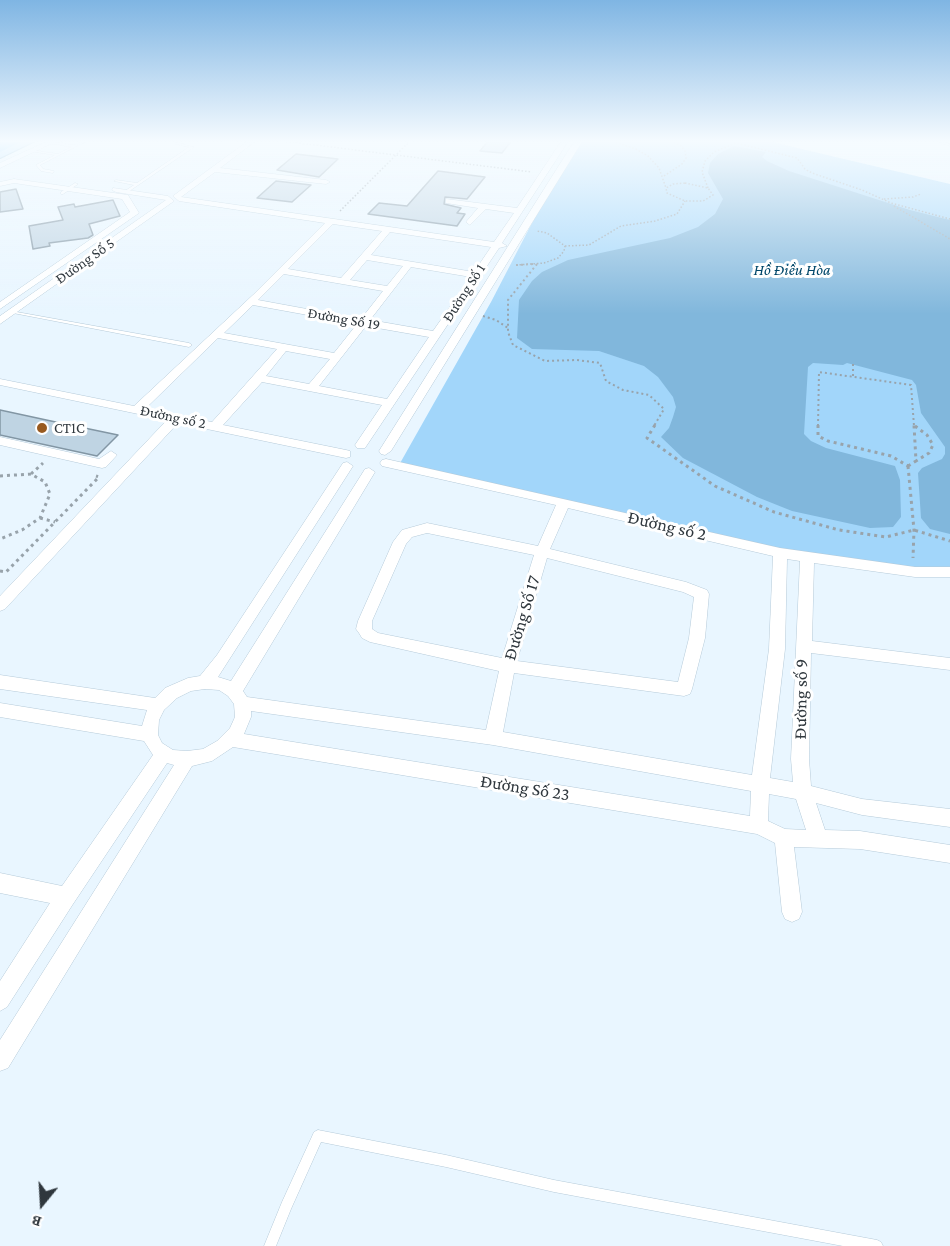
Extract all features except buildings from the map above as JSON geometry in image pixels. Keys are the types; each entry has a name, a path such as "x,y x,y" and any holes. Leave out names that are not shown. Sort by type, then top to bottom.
{"street":[{"path":"0,306 135,213 126,198"},
{"path":"169,198 511,247"},
{"name":"Đường Số 1","path":"361,445 527,198"},
{"name":"Đường Số 1","path":"385,457 543,198"},
{"name":"Đường Số 5","path":"0,321 174,199"},
{"path":"449,201 519,211"},
{"path":"470,222 484,206"},
{"path":"138,410 331,221"},
{"path":"344,282 388,229"},
{"path":"82,249 98,252"},
{"path":"365,257 476,275"},
{"path":"313,387 408,265"},
{"path":"281,271 390,289"},
{"path":"15,296 32,299"},
{"name":"Đường Số 19","path":"250,302 437,335"},
{"path":"217,335 338,357"},
{"path":"215,426 284,347"},
{"path":"259,378 390,403"},
{"name":"Đường số 2","path":"0,382 215,426 346,460"},
{"path":"2,600 176,418"},
{"path":"0,441 102,464 108,454 136,460"},
{"path":"205,682 223,659 346,460 361,445 377,446 385,457 379,469 369,472 356,471 346,460"},
{"name":"Đường số 2","path":"385,457 780,553 915,572 950,572"},
{"path":"369,472 238,697 243,717 236,733 223,746 206,756 187,759 170,757 156,748 150,735 151,720 158,705 171,693 188,685 205,682 222,684 238,697 493,738 803,792 862,807 950,818"},
{"name":"Đường Số 17","path":"493,738 508,666 542,552 564,502"},
{"path":"426,528 542,552 686,587 702,594 697,638 684,689 508,666 375,638 367,634 364,629 365,621 400,543 408,533 426,528"},
{"name":"Đường số 9","path":"759,826 760,785 777,649 780,553"},
{"name":"Đường số 9","path":"807,558 802,646 800,759 803,792 818,838"},
{"path":"802,646 950,664"},
{"path":"0,682 158,705"},
{"path":"0,710 150,735"},
{"name":"Đường Số 23","path":"230,739 759,826 784,838 860,840 950,854"},
{"path":"0,1000 66,897 164,753"},
{"path":"0,1060 187,759"},
{"path":"784,838 792,912"},
{"path":"0,884 66,897"}],"lane":[{"path":"13,312 189,345"},
{"path":"270,1246 318,1136 446,1161 554,1186 877,1246"}],"path":[{"path":"331,221 354,198"},
{"path":"674,198 703,201 707,198"},
{"path":"883,199 889,198"},
{"path":"883,199 908,209 950,219"},
{"path":"883,199 950,239"},
{"path":"524,228 547,233 565,246 589,245 621,226 677,214 685,201"},
{"path":"502,262 524,266 537,264 558,258 565,246"},
{"path":"537,264 508,300 508,328 513,345 545,361 577,360 600,363 606,381 623,390 649,395 664,409 646,438 715,486 774,512 839,530 886,537 914,530 950,541"},
{"path":"470,314 496,320 508,328"},
{"path":"853,364 853,376"},
{"path":"908,466 891,456 828,441 818,435 819,372 911,385 916,460"},
{"path":"908,466 929,453 933,445 927,435 915,426"},
{"path":"31,462 53,467"},
{"path":"32,474 42,464"},
{"path":"908,466 915,572"},
{"path":"0,476 32,474 45,482 50,494 40,518 22,530 0,538"},
{"path":"0,571 6,572 99,477 87,474"},
{"path":"40,518 55,522"}],"shaded area":[{"path":"545,198 950,198 950,570 915,570 780,551 399,465 491,302"}],"water":[{"name":"Hồ Điều Hòa","path":"873,198 950,220 950,534 930,529 921,518 918,473 922,468 942,459 945,447 921,413 916,385 912,380 847,363 843,365 813,363 808,367 804,434 811,441 826,448 895,466 900,480 901,517 893,527 870,528 792,511 757,497 683,458 661,437 669,428 676,407 673,397 658,377 644,366 599,351 532,349 517,338 519,300 532,281 542,272 568,260 670,238 698,227 715,214 723,199"}],"place":[{"name":"CT1C","path":"42,428"}]}
